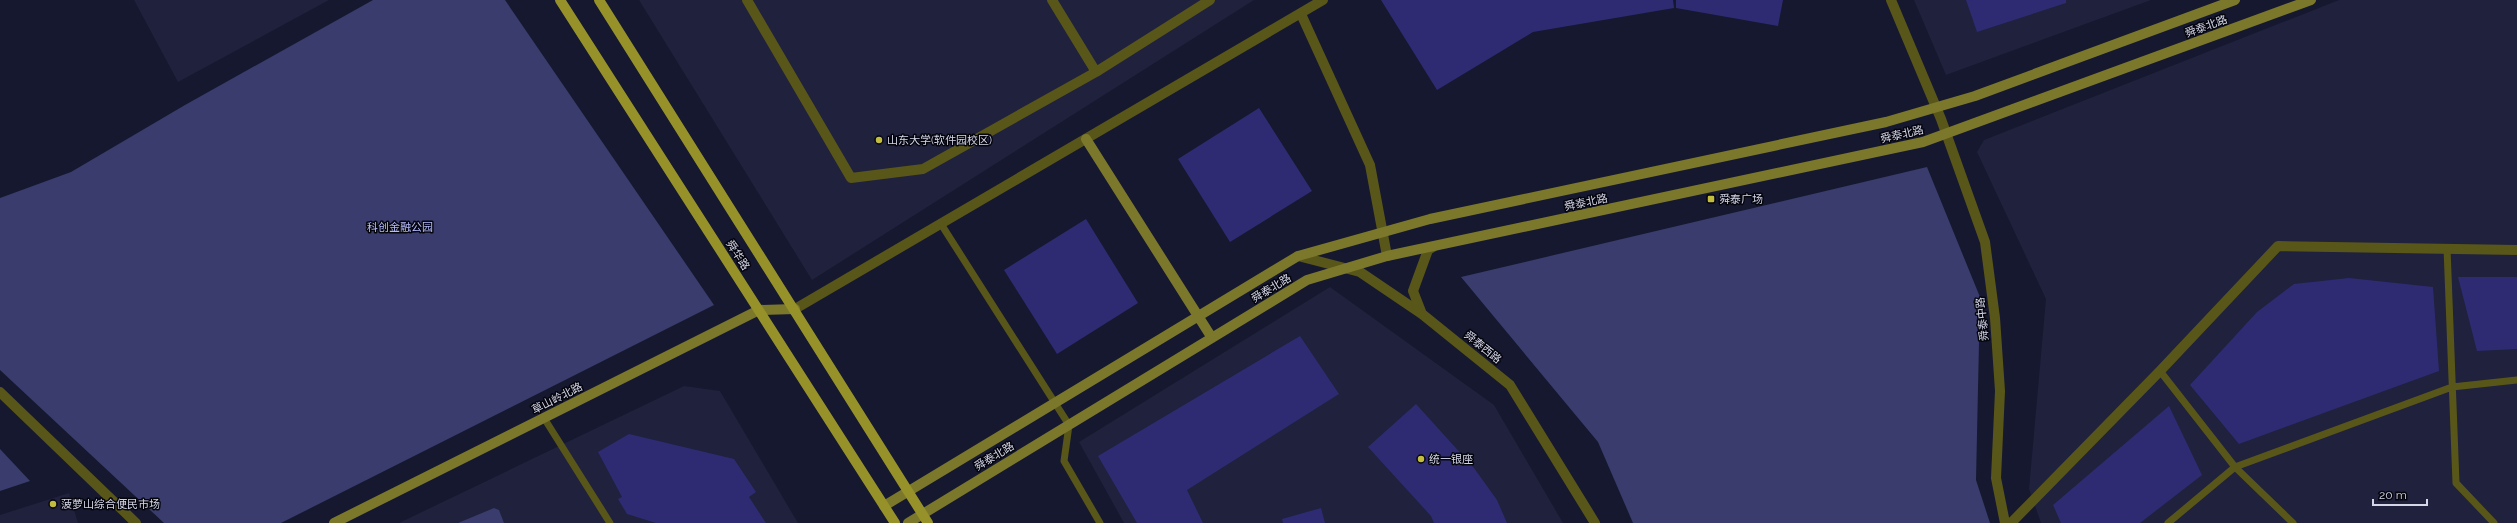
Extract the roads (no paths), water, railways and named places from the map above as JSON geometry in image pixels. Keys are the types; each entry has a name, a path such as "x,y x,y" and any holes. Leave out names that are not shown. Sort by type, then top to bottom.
{"main road":[{"name":"舜华路","path":"560,0 895,523"},
{"name":"舜华路","path":"599,0 795,309 925,519"},
{"path":"884,506 1298,256 1430,219 1886,122 1975,96 2236,0"},
{"name":"舜泰北路","path":"908,523 925,519 1069,425 1307,280 1387,256 1908,145 1946,134 2311,0"},
{"path":"1086,139 1212,338"},
{"name":"草山岭北路","path":"334,523 759,310 795,309"}],"street":[{"path":"747,0 850,178 923,169 1096,72 1210,0"},
{"path":"1052,0 1096,72"},
{"path":"795,309 1323,0"},
{"name":"舜泰中路","path":"1892,0 1941,119 1985,242 1995,318 2000,391 1996,478 2005,523"},
{"path":"1301,14 1370,166 1387,256"},
{"path":"2011,523 2160,371 2278,246 2517,250"},
{"path":"1422,314 1413,291 1428,250 1434,247"},
{"name":"舜泰西路","path":"1298,256 1360,272 1422,314 1510,385 1594,523"},
{"path":"0,392 136,523"}],"lane":[{"path":"941,224 1069,425 1064,461 1100,523"},
{"path":"2447,248 2456,484 2494,523"},
{"path":"2160,371 2235,467 2293,523"},
{"path":"2168,523 2235,467 2452,387 2517,380"},
{"path":"544,418 610,523"}],"place":[{"name":"山东大学(软件园校区)","path":"879,140"},
{"name":"舜泰广场","path":"1711,199"},
{"name":"统一银座","path":"1421,459"},
{"name":"菠萝山综合便民市场","path":"53,504"}],"park label":[{"name":"科创金融公园","path":"400,227"}]}
